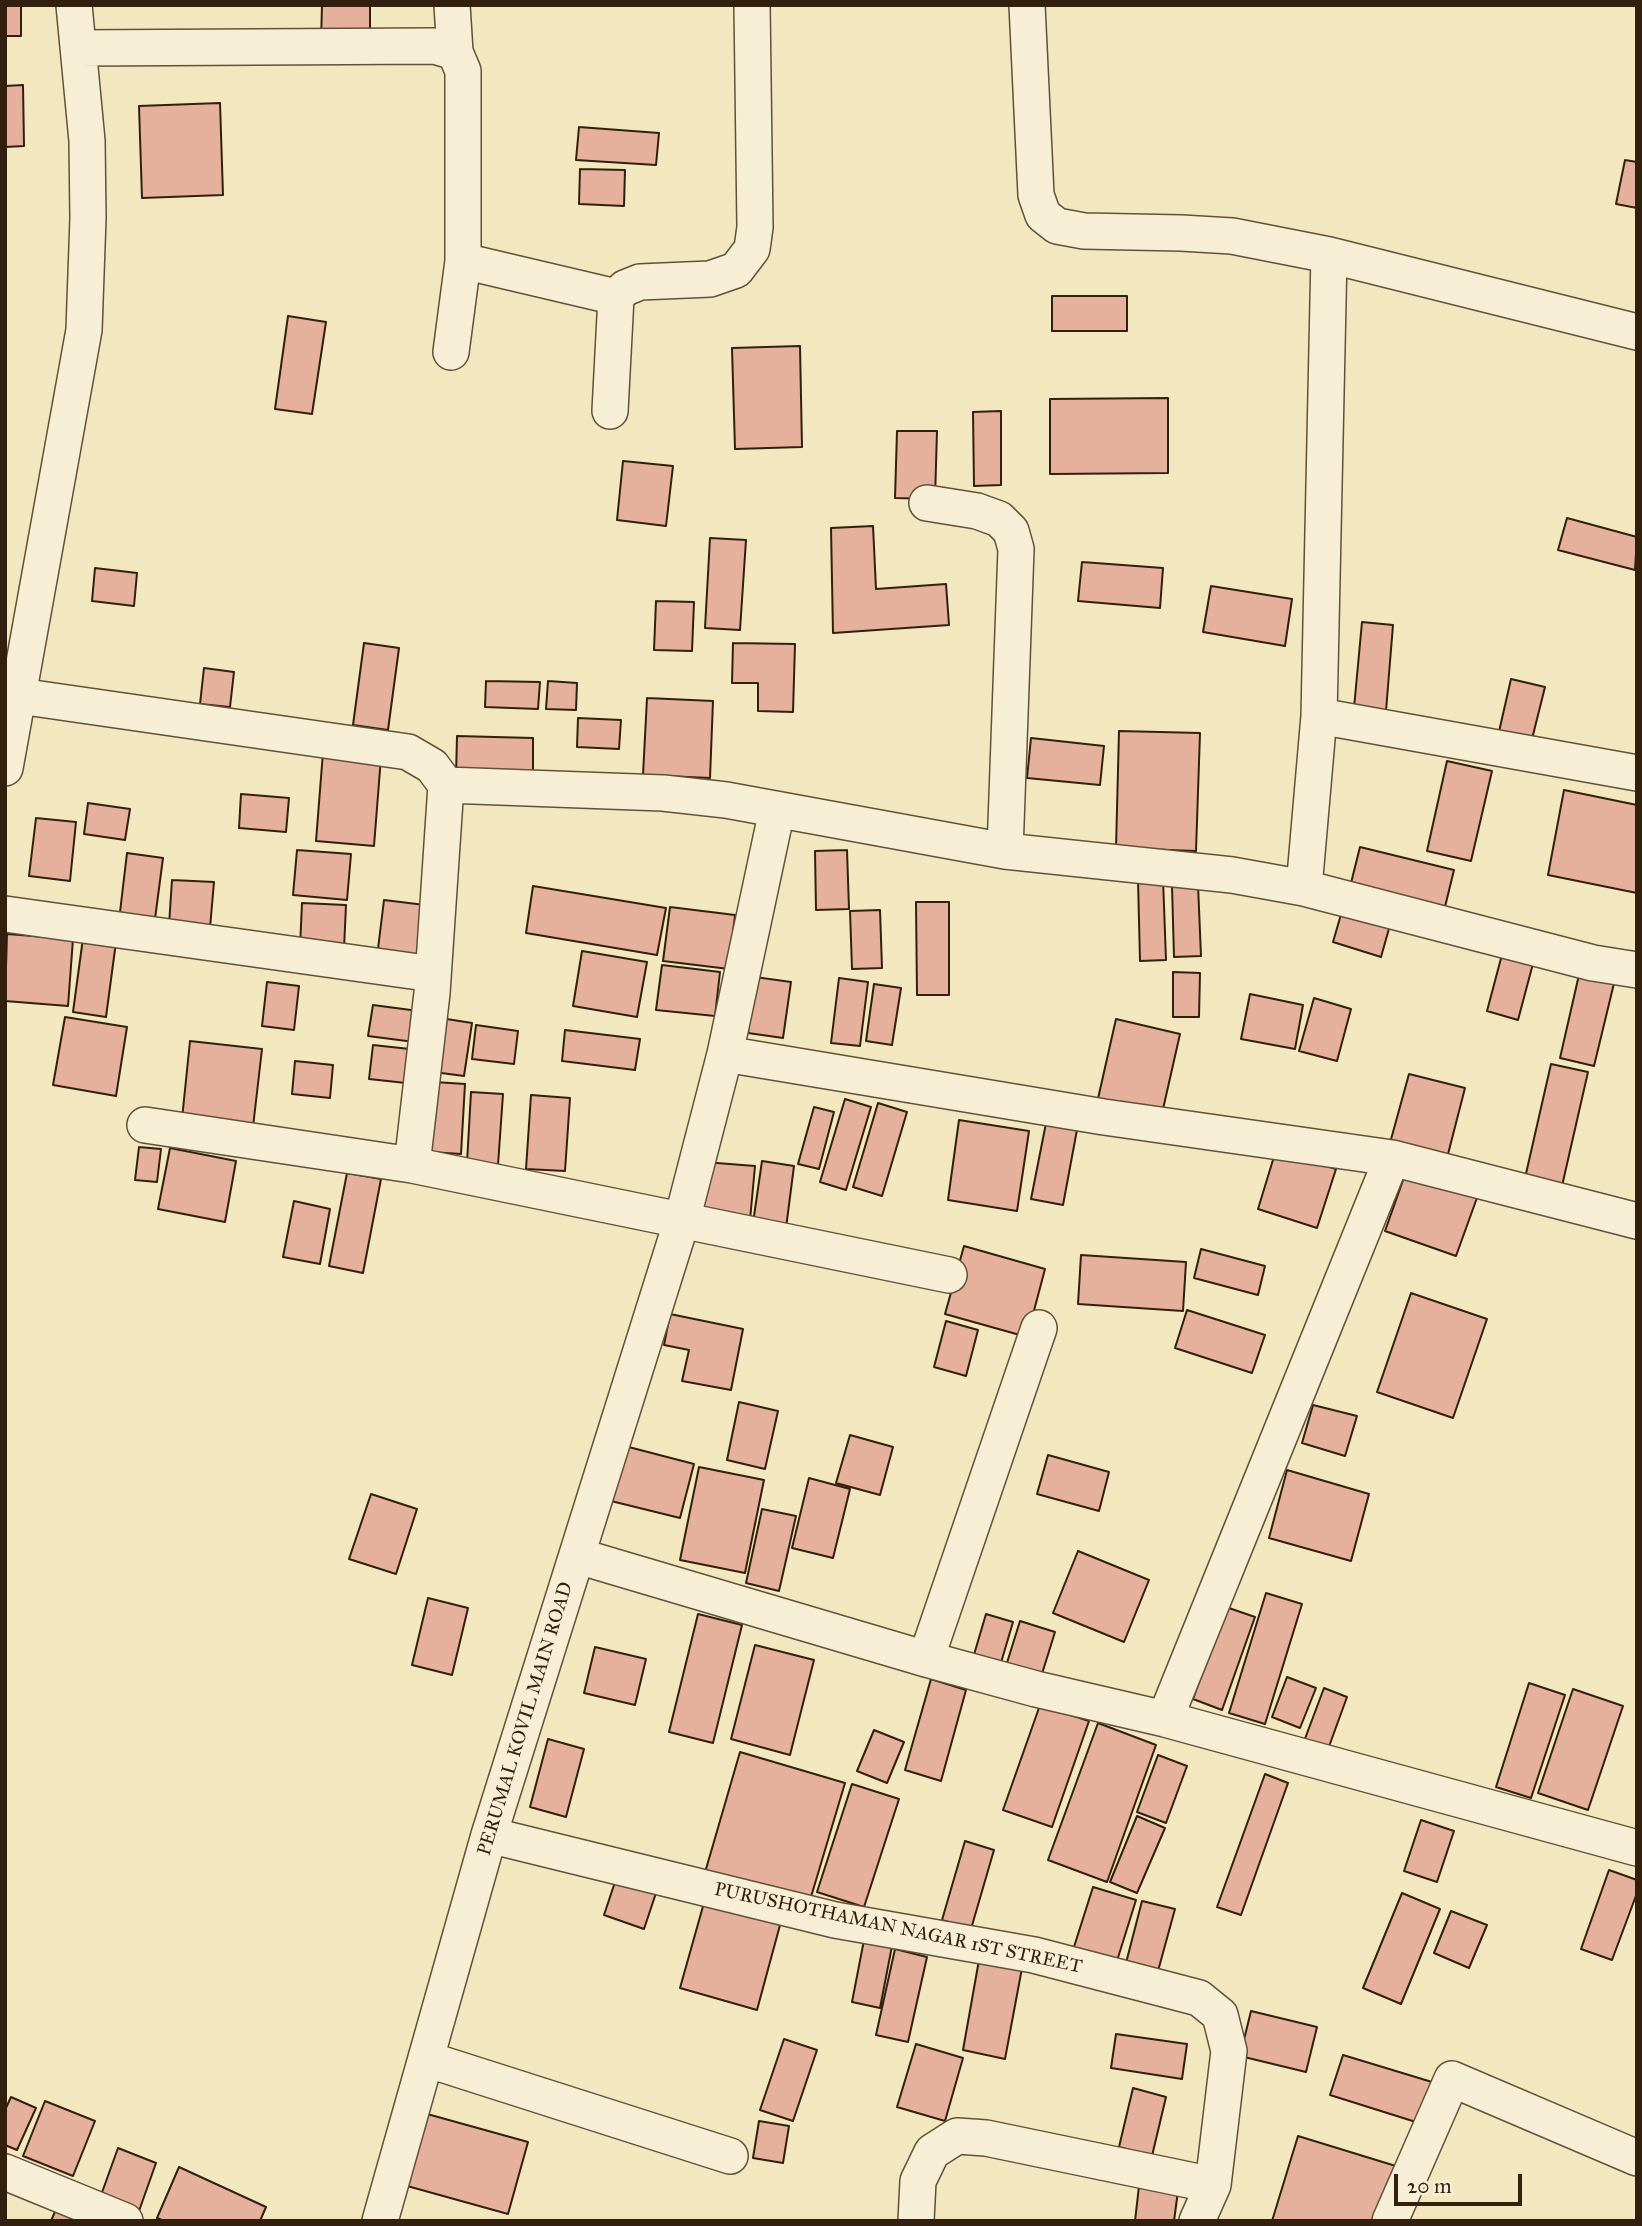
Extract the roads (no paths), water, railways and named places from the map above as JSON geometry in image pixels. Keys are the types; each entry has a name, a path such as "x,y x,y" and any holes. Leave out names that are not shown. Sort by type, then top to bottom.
{"street":[{"path":"5,768 84,330 88,218 87,141 74,5"},
{"path":"451,352 463,261 463,71 455,52 452,5"},
{"path":"610,411 616,297 625,288 640,282 710,279 736,270 752,249 755,227 752,5"},
{"path":"1027,5 1036,195 1043,215 1057,226 1084,231 1232,236 1328,255 1637,332"},
{"path":"78,48 434,46 455,52"},
{"path":"1304,888 1319,716 1328,255"},
{"path":"463,261 616,297"},
{"path":"928,503 977,511 999,519 1011,531 1016,549 1005,851"},
{"path":"19,696 408,751 432,766 446,785 433,974 412,1164"},
{"path":"1319,716 1637,772"},
{"path":"446,785 663,793 726,800 1005,851 1232,875 1304,888 1592,963 1637,970"},
{"name":"PERUMAL KOVIL MAIN ROAD","path":"380,2221 489,1835 682,1220 725,1054 777,810"},
{"path":"5,914 433,974"},
{"path":"725,1054 1104,1117 1392,1158 1637,1221"},
{"path":"145,1125 412,1164 948,1275"},
{"path":"1165,1719 1392,1158"},
{"path":"926,1659 1039,1328"},
{"path":"578,1556 926,1659 1036,1689 1165,1719 1637,1848"},
{"name":"PURUSHOTHAMAN NAGAR 1ST STREET","path":"489,1835 835,1920 1034,1955 1199,1998 1220,2015 1230,2051 1213,2185"},
{"path":"426,2059 730,2156"},
{"path":"1390,2221 1452,2079 1637,2158"},
{"path":"916,2221 918,2180 932,2152 957,2136 986,2138 1213,2185 1196,2221"},
{"path":"5,2172 125,2221"}]}
